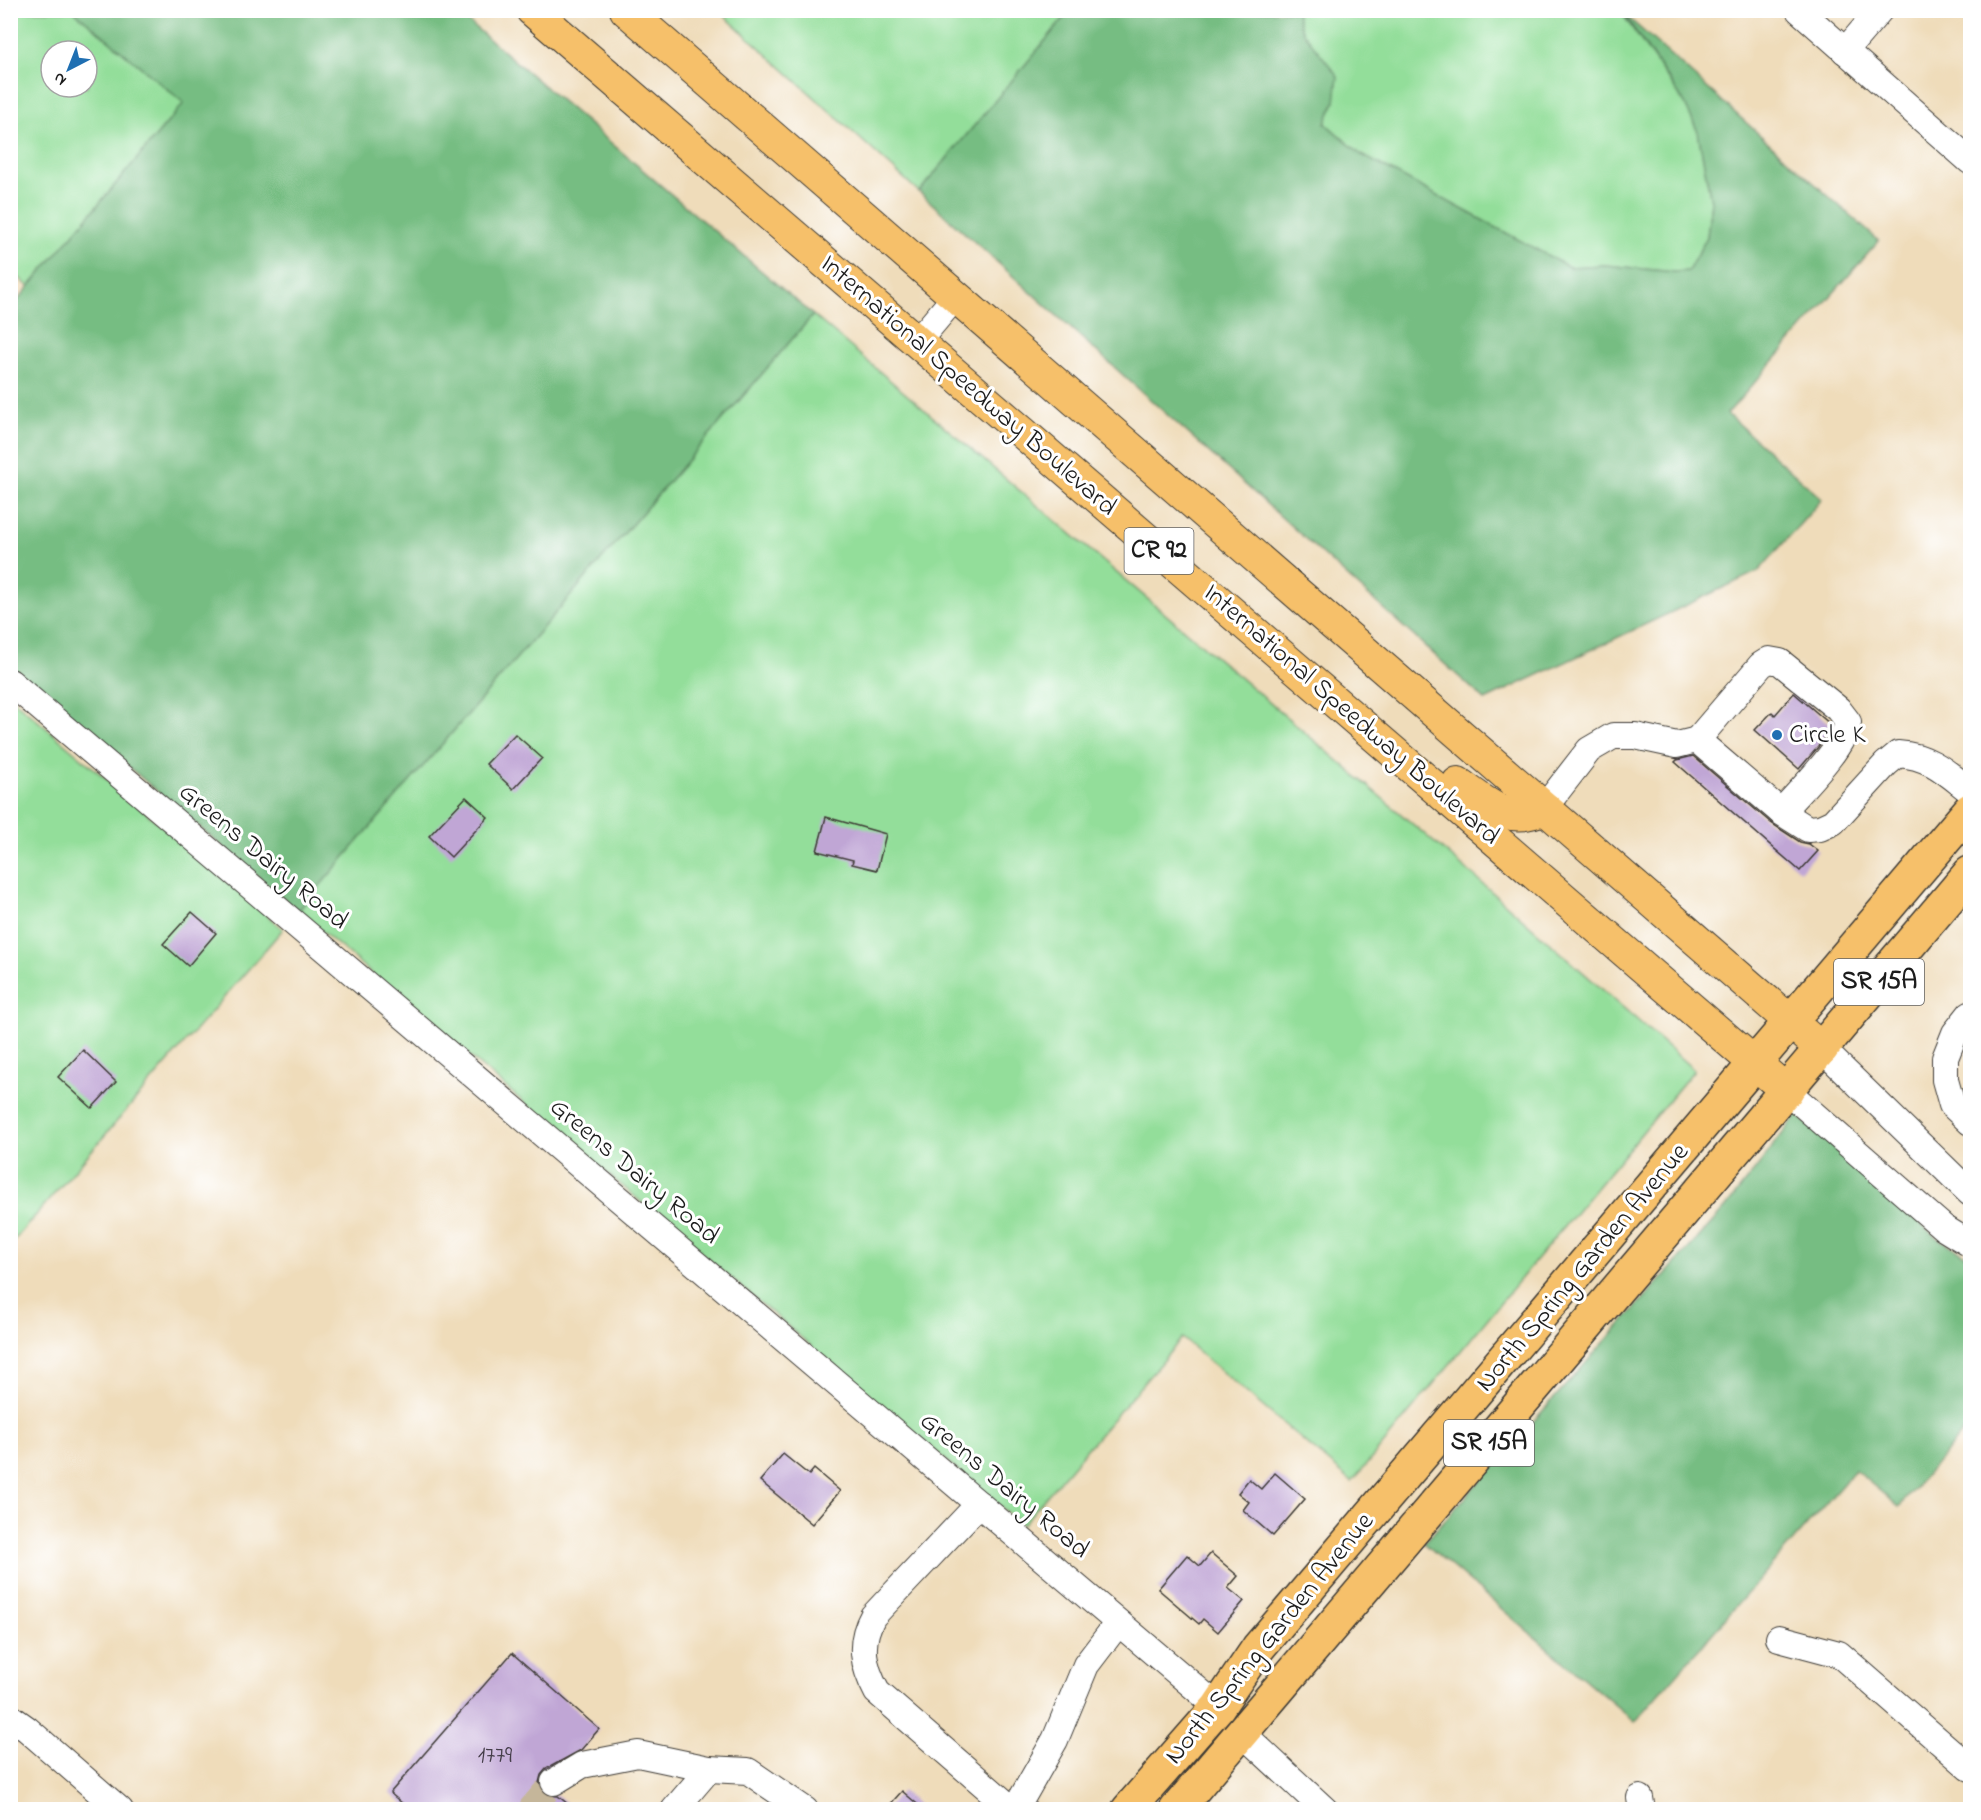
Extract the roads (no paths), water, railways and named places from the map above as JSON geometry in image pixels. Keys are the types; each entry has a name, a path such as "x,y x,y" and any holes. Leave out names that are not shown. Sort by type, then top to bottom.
{"highway":[{"name":"North Spring Garden Avenue","path":"1128,1809 1218,1707 1258,1648 1971,810"},
{"name":"North Spring Garden Avenue","path":"1183,1802 1822,1049 1969,884"},
{"path":"1242,1733 1244,1694 1258,1648"},
{"path":"1183,1802 1206,1741 1209,1724 1218,1707"}],"main road":[{"name":"International Speedway Boulevard","path":"532,10 1787,1091"},
{"name":"International Speedway Boulevard","path":"626,10 1822,1049"},
{"path":"1277,652 1494,809 1516,816 1533,814 1544,808"}],"street":[{"path":"1799,10 1971,161"},
{"path":"1845,51 1880,10"},
{"path":"917,342 956,297"},
{"path":"1544,808 1589,750 1613,736 1635,736 1677,745 1697,740 1761,665 1769,660 1780,662 1838,709 1848,722 1846,732 1838,746 1781,812"},
{"name":"Greens Dairy Road","path":"10,682 1218,1707"},
{"path":"1697,740 1781,812 1808,829 1820,828 1833,822 1898,754 1915,755 1938,765 1971,791"},
{"path":"1961,1114 1945,1080 1945,1058 1955,1033 1971,1014"},
{"path":"1822,1049 1971,1193"},
{"path":"1787,1091 1944,1228 1971,1244"},
{"path":"979,1504 873,1616 866,1629 863,1650 867,1674 877,1692 1014,1809 1054,1740 1086,1665 1118,1623"},
{"path":"1779,1638 1839,1654 1971,1768"},
{"path":"10,1717 120,1809"},
{"path":"1242,1733 1325,1809"},
{"path":"554,1782 582,1765 638,1754 709,1769 748,1771 805,1809"},
{"path":"674,1809 709,1769"}],"tunnel":[{"path":"530,1810 554,1782"}],"place":[{"name":"Circle K","path":"1777,735"}]}
